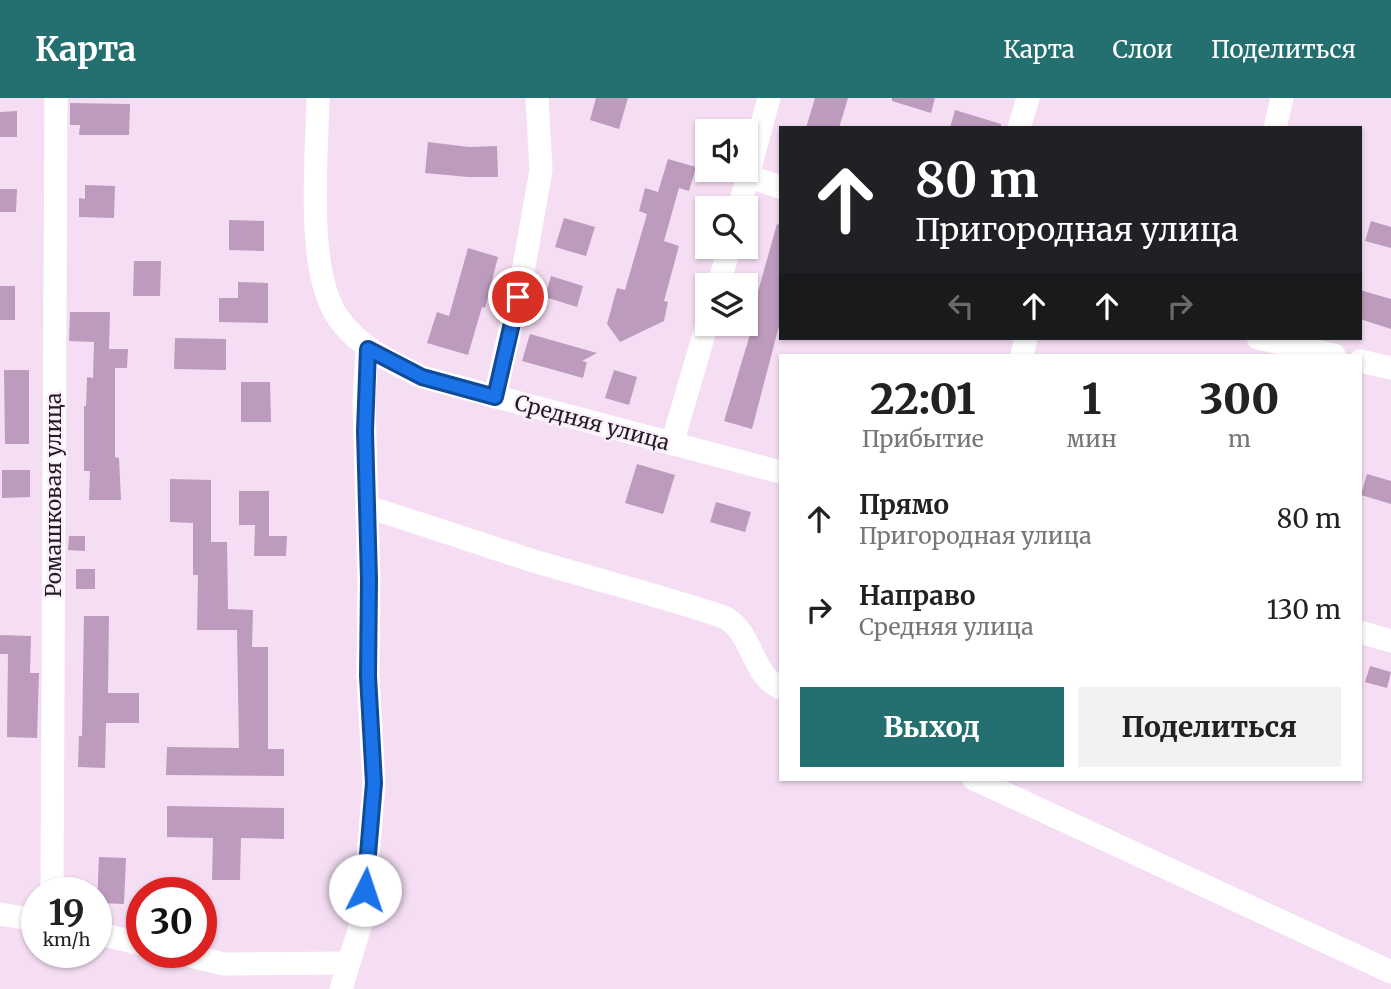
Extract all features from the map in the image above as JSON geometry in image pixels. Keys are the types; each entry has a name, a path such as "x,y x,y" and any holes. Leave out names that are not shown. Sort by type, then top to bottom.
{"street":[{"name":"Ромашковая улица","path":"52,877 56,98"},
{"name":"Средняя улица","path":"318,98 317,229 323,284 339,318 368,349 422,377 779,472"},
{"path":"495,397 523,272 541,170 537,98"},
{"path":"758,137 769,98"},
{"path":"1020,126 1028,98"},
{"path":"1275,126 1282,98"},
{"path":"758,180 779,187"},
{"path":"672,444 704,336"},
{"path":"1267,340 1330,354"},
{"path":"341,989 363,917 374,783 368,676 364,403 368,349"},
{"path":"1362,362 1391,369"},
{"path":"367,507 524,558 724,617 734,622 763,674 779,687"},
{"path":"1362,633 1391,641"},
{"path":"978,781 1391,972"},
{"path":"0,914 21,917"},
{"path":"217,962 349,963"}],"building":[{"path":"596,98 628,98 619,129 590,120"},
{"path":"815,98 848,98 840,126 807,126"},
{"path":"892,98 935,98 931,113 892,101"},
{"path":"70,103 130,104 129,135 79,135 80,125 70,125"},
{"path":"955,110 1001,124 1001,126 951,126"},
{"path":"17,111 17,137 0,137 0,112"},
{"path":"428,142 469,147 497,146 498,177 425,173"},
{"path":"668,159 695,167 689,191 679,188 664,241 679,246 664,301 668,302 664,321 620,342 607,324 617,288 625,290 647,214 639,211 645,188 658,192"},
{"path":"85,185 115,186 114,218 79,217 79,198 85,199"},
{"path":"0,189 17,189 16,212 0,212"},
{"path":"564,218 595,227 586,256 555,247"},
{"path":"229,220 264,221 264,251 229,250"},
{"path":"1371,221 1391,227 1391,248 1365,241"},
{"path":"777,224 779,326 752,429 724,421 750,336 758,336 758,292"},
{"path":"468,248 498,257 485,308 482,307 468,355 427,343 437,312 449,316"},
{"path":"134,261 161,261 160,296 133,296"},
{"path":"551,276 583,286 577,307 545,297"},
{"path":"238,282 268,283 268,323 219,322 219,298 238,298"},
{"path":"0,286 15,286 15,320 0,320"},
{"path":"1362,291 1391,299 1391,329 1362,320"},
{"path":"70,312 110,312 109,349 128,349 127,368 115,368 115,457 119,458 121,500 89,500 90,471 84,471 84,406 87,377 93,378 94,342 69,341"},
{"path":"530,334 597,353 582,361 587,362 583,378 522,361"},
{"path":"175,338 226,339 226,370 174,369"},
{"path":"4,370 29,370 29,444 5,444"},
{"path":"614,370 637,377 629,405 605,398"},
{"path":"241,382 270,382 271,422 241,422"},
{"path":"637,464 675,475 663,514 625,503"},
{"path":"2,470 30,470 30,497 2,498"},
{"path":"1367,474 1391,481 1391,504 1362,495"},
{"path":"170,479 211,480 211,542 227,542 228,609 253,610 252,647 268,647 268,749 284,749 284,776 166,775 167,747 239,748 237,630 197,630 198,575 193,575 193,523 170,522"},
{"path":"239,491 269,491 269,536 287,536 286,556 254,556 255,525 239,525"},
{"path":"716,502 751,512 745,532 710,522"},
{"path":"69,536 85,536 85,551 68,550"},
{"path":"76,569 95,569 95,589 76,589"},
{"path":"84,616 109,616 108,693 139,693 139,723 106,723 105,768 78,767 79,736 82,736"},
{"path":"0,635 31,636 30,673 39,673 37,738 7,737 8,654 0,654"},
{"path":"1370,666 1391,672 1387,688 1365,682"},
{"path":"167,806 284,808 284,839 241,838 240,880 217,880 217,877 212,877 213,838 167,837"},
{"path":"99,857 126,858 124,904 112,904 112,877 98,877"}],"route":[{"path":"365,890 374,783 368,676 369,580 364,403 368,349 422,377 495,397 518,297"}]}
